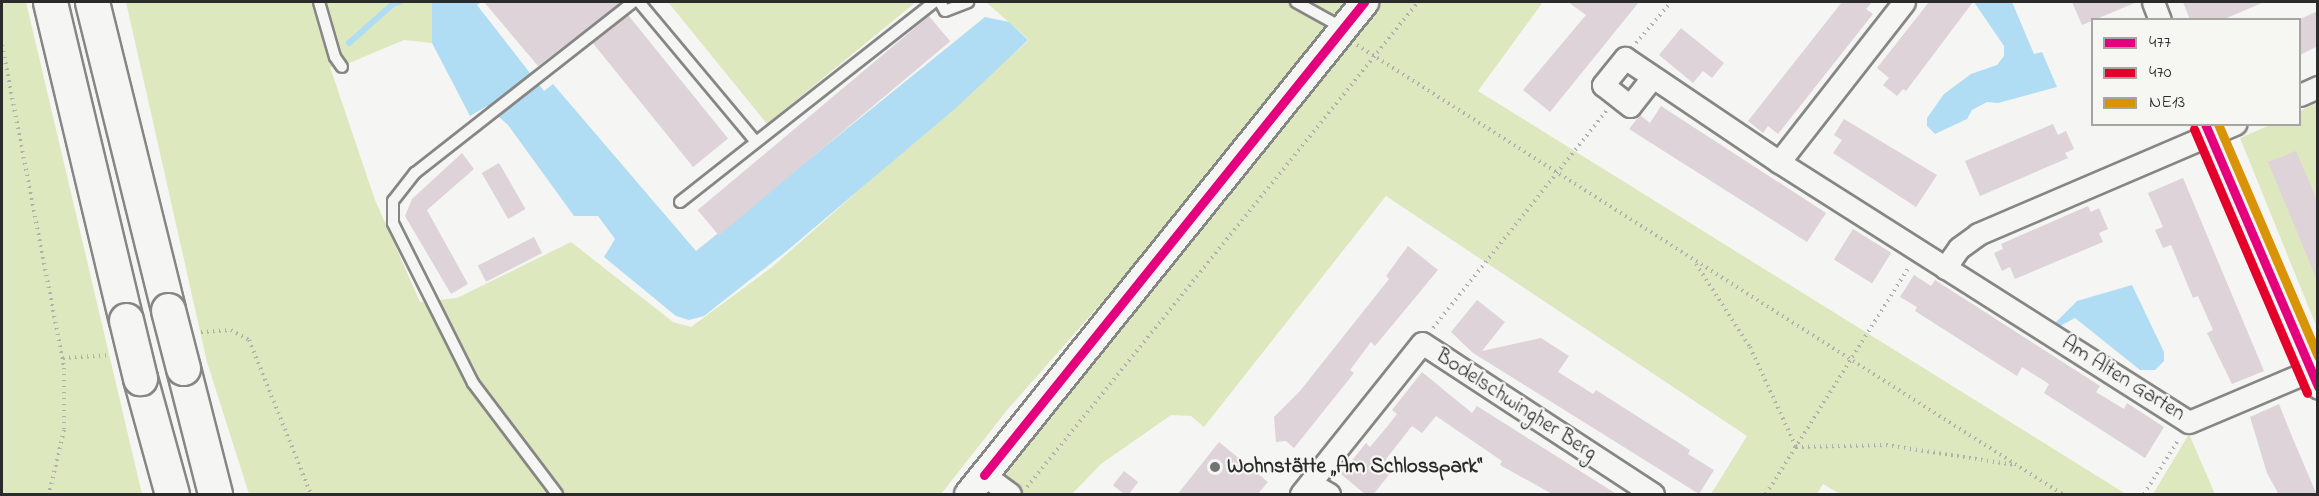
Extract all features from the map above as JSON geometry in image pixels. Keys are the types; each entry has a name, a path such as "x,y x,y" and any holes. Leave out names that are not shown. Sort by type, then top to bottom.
{"highway":[{"path":"50,2 140,378 172,495"},
{"path":"92,2 215,495"}],"street":[{"path":"1010,495 976,485 1364,2"},
{"path":"1779,162 1904,2"},
{"path":"2153,2 2159,18"},
{"path":"1624,58 1603,85 1618,97 1630,106 1651,79"},
{"name":"Am Alten Garten","path":"1624,58 1651,79 1779,162 2189,422 2314,380"},
{"path":"2301,95 2318,87"},
{"path":"1945,268 1959,248 1978,234 2208,130 2226,126"},
{"path":"2208,130 2314,380"},
{"name":"Bodelschwingher Berg","path":"1305,489 1422,343 1653,495"},
{"path":"1305,489 1329,495"}],"lane":[{"path":"319,2 334,57 342,67"},
{"path":"557,495 473,382 393,223 393,201 415,172 633,2"},
{"path":"639,2 756,142"},
{"path":"680,202 934,2"},
{"path":"940,2 945,11 968,2"},
{"path":"1296,2 1341,31"}],"path":[{"path":"1021,495 1418,2"},
{"path":"1624,58 1671,2"},
{"path":"1341,31 1374,57 1558,172 2062,495"},
{"path":"2,45 63,358 64,430 49,495"},
{"path":"1422,343 1618,97"},
{"path":"1766,495 1919,251"},
{"path":"1694,261 1750,347 1796,447"},
{"path":"203,332 231,330 249,340 311,495"},
{"path":"63,358 108,355"},
{"path":"2144,495 2189,422"},
{"path":"1796,447 1886,445 2018,466"}],"green space":[{"path":"2,2 26,2 142,494 2,494"},
{"path":"126,2 432,2 432,43 404,40 347,64 330,67 375,200 420,302 457,298 571,242 673,322 691,327 772,267 1029,40 986,2 1543,2 1478,91 2126,494 1840,494 1823,484 1817,494 1711,494 1747,436 1386,196 1204,427 1191,416 1171,415 1101,464 1072,494 981,494 1334,39 1008,409 941,494 249,494 207,362"},
{"path":"668,2 916,2 767,124"},
{"path":"2317,103 2317,328 2240,138 2268,126 2301,126 2301,111"},
{"path":"2189,434 2215,494 2153,494"}],"water":[{"path":"432,2 481,2 477,5 544,91 553,84 696,251 985,17 1009,22 1028,40 957,107 788,250 704,316 689,320 676,316 604,257 615,239 598,216 574,216 508,125 487,106 470,116 432,43"},
{"path":"1974,2 2012,2 2034,54 2042,52 2057,87 1998,103 1987,102 1972,110 1967,119 1935,134 1927,126 1927,118 1944,94 1971,74 1997,65 2004,56 2004,46"},
{"path":"2132,285 2164,352 2164,361 2155,370 2140,370 2075,318 2058,327 2054,324 2077,301"}],"building":[{"path":"484,2 617,2 619,4 538,66"},
{"path":"1568,2 1639,2 1550,112 1523,90 1586,15"},
{"path":"1842,2 1872,2 1866,9 1873,14 1778,134 1768,126 1763,133 1748,121"},
{"path":"1929,2 1973,2 1906,91 1903,89 1897,96 1883,85 1889,78 1877,68"},
{"path":"2072,2 2137,2 2099,18 2091,18 2091,21 2082,25"},
{"path":"2183,2 2264,2 2227,18 2189,18"},
{"path":"2318,11 2318,46 2301,54 2301,19"},
{"path":"628,15 728,139 693,167 593,43"},
{"path":"929,16 950,41 719,235 698,210"},
{"path":"1681,28 1724,63 1712,78 1703,71 1693,83 1659,55"},
{"path":"1661,106 1826,213 1807,242 1629,129 1640,115 1650,123"},
{"path":"1844,119 1937,175 1916,207 1833,153 1842,140 1834,135"},
{"path":"2053,124 2058,135 2066,131 2074,149 2065,153 2068,158 1980,196 1965,161"},
{"path":"2296,151 2318,202 2317,280 2268,162"},
{"path":"462,153 474,169 427,210 468,284 451,294 405,216 412,199"},
{"path":"499,163 526,209 508,219 482,173"},
{"path":"2183,178 2264,371 2232,384 2207,333 2213,330 2198,296 2193,298 2171,245 2163,248 2155,230 2163,227 2148,193"},
{"path":"2088,206 2091,212 2099,208 2108,229 2099,233 2103,242 2015,279 2010,267 2002,271 1994,253 2003,249 2001,244"},
{"path":"1853,229 1891,253 1872,283 1834,260"},
{"path":"534,237 542,253 486,282 478,266"},
{"path":"1408,246 1438,270 1375,346 1371,342 1350,370 1354,373 1294,448 1286,441 1276,442 1274,417 1300,391 1389,279 1386,276"},
{"path":"1914,275 1931,286 1935,280 2100,386 2096,392 2124,409 2127,403 2164,427 2145,458 2044,393 2049,384 2022,367 2017,376 1915,311 1917,307 1900,297"},
{"path":"1477,300 1505,322 1482,351 1541,338 1569,356 1558,372 1593,394 1596,390 1690,450 1688,454 1714,470 1699,494 1473,353 1451,332"},
{"path":"1422,372 1472,413 1477,406 1618,495 1554,495 1500,465 1502,461 1436,416 1422,433 1412,426 1386,459 1395,467 1373,495 1366,495 1341,474 1366,443 1370,447 1386,428 1397,414 1392,410"},
{"path":"2279,404 2317,495 2279,495 2267,473 2250,417"},
{"name":"Wohnstätte „Am Schlosspark“","path":"1219,442 1268,482 1257,495 1177,495"},
{"path":"1124,471 1138,482 1129,494 1124,494 1113,485"}],"waterway":[{"path":"349,43 394,3 400,2"}],"transit line":[{"name":"477","path":"984,475 1364,2"},
{"name":"477","path":"2206,126 2318,387"},
{"name":"NE13","path":"2219,126 2318,356"},
{"name":"470","path":"2194,129 2307,393"}],"place":[{"name":"Wohnstätte „Am Schlosspark“","path":"1215,467"}]}
